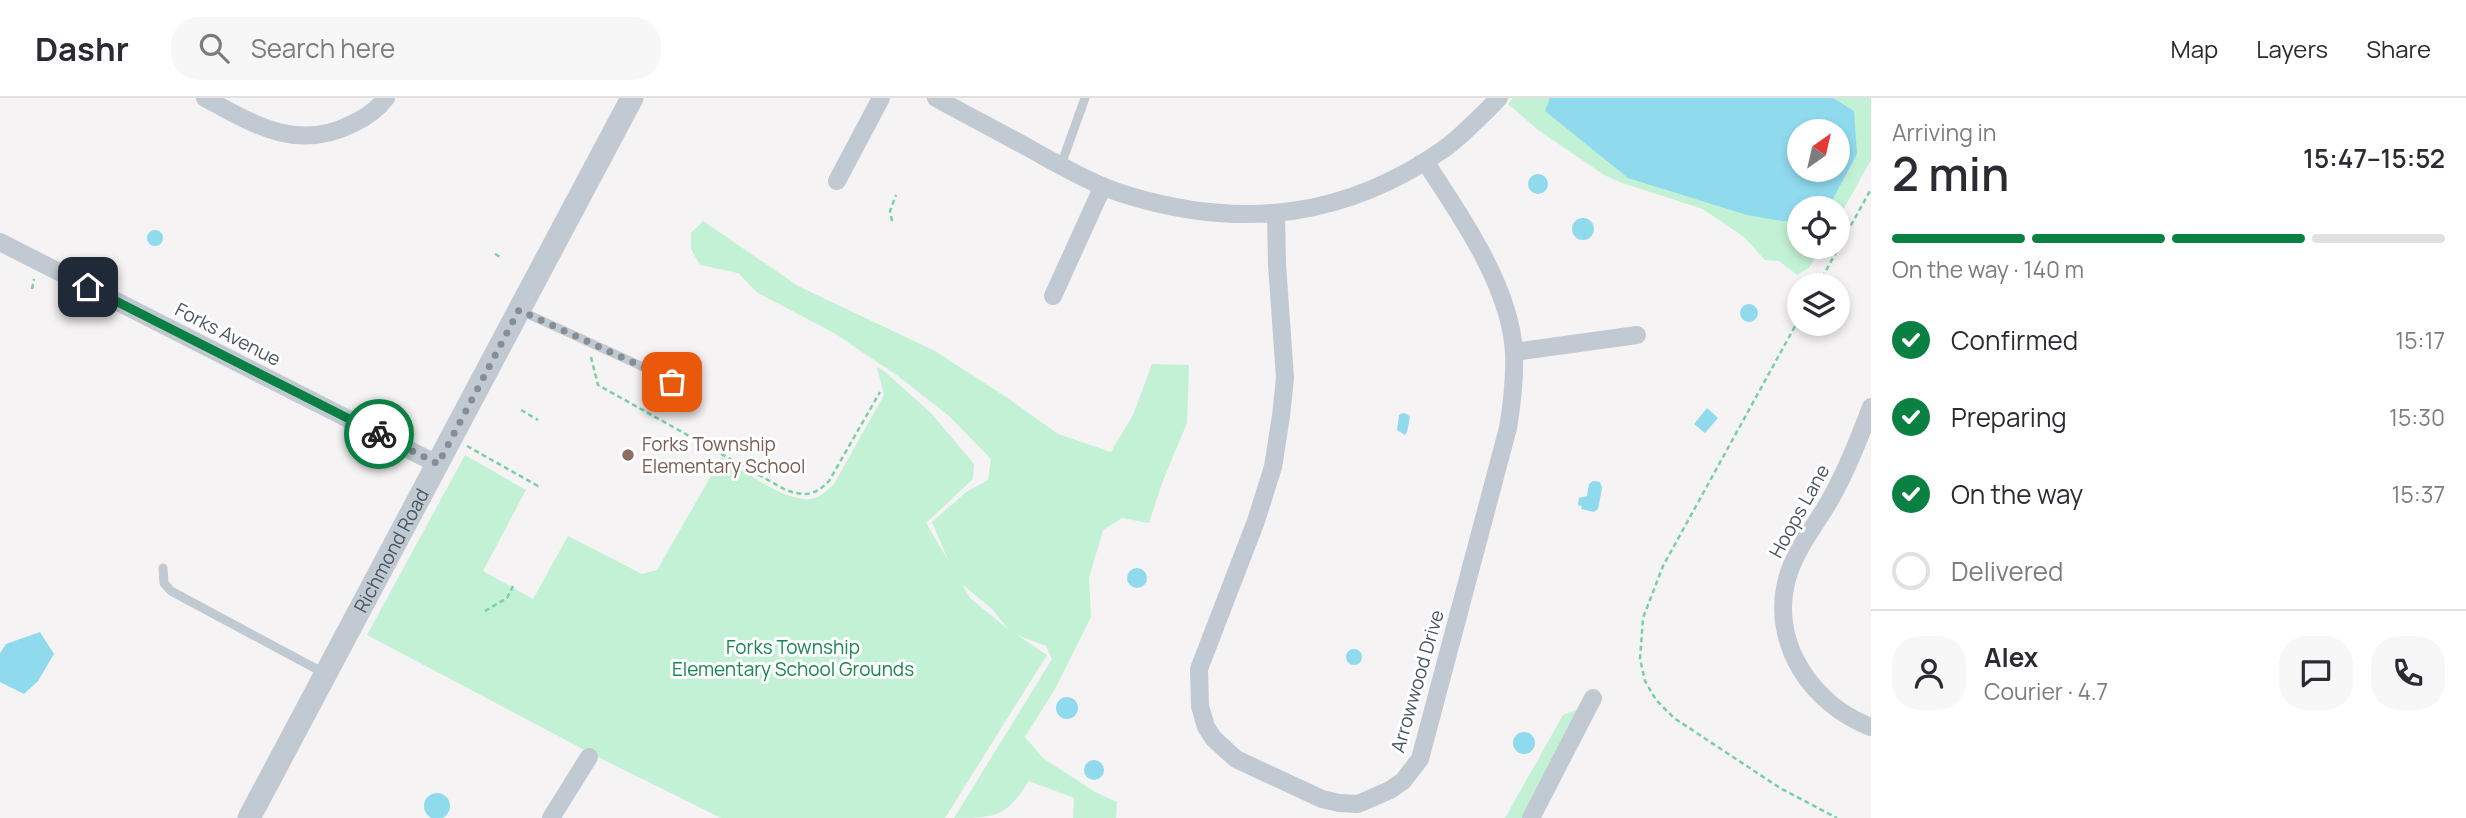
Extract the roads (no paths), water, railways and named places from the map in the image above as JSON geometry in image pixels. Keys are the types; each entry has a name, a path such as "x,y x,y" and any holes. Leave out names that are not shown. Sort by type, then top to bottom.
{"street":[{"path":"205,98 275,132 302,136 326,135 341,130 369,115 386,98"},
{"name":"Richmond Road","path":"249,818 632,98"},
{"path":"837,181 881,98"},
{"path":"936,98 1061,165 1130,197 1203,212 1276,215 1349,198 1379,187 1447,147 1499,98"},
{"name":"Arrowwood Drive","path":"1276,215 1285,378 1275,454 1256,521 1199,669 1200,706 1206,727 1214,739 1236,759 1322,799 1358,804 1378,797 1403,781 1420,759 1508,428 1512,403 1514,352 1510,326 1496,283 1447,195 1426,163 1420,164"},
{"path":"1053,296 1103,186"},
{"name":"Forks Avenue","path":"0,242 438,464"},
{"path":"1514,352 1637,335"},
{"name":"Hoops Lane","path":"1871,407 1841,480 1793,564 1784,593 1783,625 1797,665 1819,694 1842,713 1871,727"},
{"path":"1531,818 1593,698"},
{"path":"551,818 589,757"}],"lane":[{"path":"1061,165 1085,98"},
{"path":"519,310 665,377 682,395"},
{"path":"163,568 164,583 171,591 326,674"}],"water":[{"path":"1550,98 1833,98 1854,111 1857,154 1850,167 1850,119 1787,119 1787,182 1842,182 1834,196 1787,196 1787,221 1747,215 1628,178 1545,111"},
{"path":"1538,174 1545,177 1548,184 1545,191 1538,194 1531,191 1528,184 1531,177"},
{"path":"1583,218 1591,221 1594,229 1591,237 1583,240 1575,237 1572,229 1575,221"},
{"path":"152,230 158,230 163,238 161,244 152,246 147,241 147,235"},
{"path":"1745,304 1753,304 1758,313 1756,320 1745,322 1740,317 1740,309"},
{"path":"1707,408 1718,418 1705,433 1694,424"},
{"path":"1403,413 1410,417 1405,435 1397,430 1399,415"},
{"path":"1593,481 1600,482 1602,488 1598,509 1594,512 1581,509 1582,506 1578,505 1579,498 1587,496 1589,484"},
{"path":"1133,568 1141,568 1147,578 1141,588 1133,588 1127,582 1127,574"},
{"path":"40,632 54,654 38,681 24,694 0,682 0,653 6,644"},
{"path":"1351,649 1357,649 1362,657 1360,663 1351,665 1346,660 1346,654"},
{"path":"1067,697 1075,700 1078,708 1075,716 1067,719 1059,716 1056,708 1059,700"},
{"path":"1520,732 1528,732 1535,739 1535,747 1528,754 1520,754 1513,747 1513,739"},
{"path":"1094,760 1101,763 1104,770 1101,777 1094,780 1087,777 1084,770 1087,763"},
{"path":"437,793 446,797 450,806 446,815 437,819 428,815 424,806 428,797"}],"place":[{"name":"Forks Township Elementary School","path":"628,455"}],"park label":[{"name":"Forks Township Elementary School Grounds","path":"793,658"}]}
